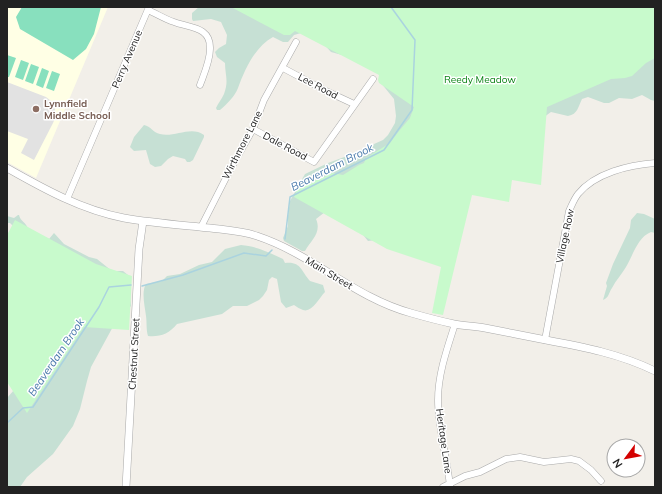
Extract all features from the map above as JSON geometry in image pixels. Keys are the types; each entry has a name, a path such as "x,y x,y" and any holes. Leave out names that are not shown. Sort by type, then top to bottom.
{"street":[{"path":"149,8 176,23 196,28 206,35 210,47 210,54 200,85"},
{"name":"Perry Avenue","path":"67,199 149,8"},
{"name":"Wirthmore Lane","path":"201,227 253,129 264,100 296,42"},
{"name":"Lee Road","path":"283,68 354,104"},
{"path":"354,104 373,79"},
{"name":"Dale Road","path":"253,129 314,162 345,120 354,104"},
{"name":"Village Row","path":"545,340 569,211 578,194 588,184 603,176 640,164 655,163"},
{"name":"Main Street","path":"7,168 67,199 99,211 143,221 236,230 256,235 304,258 354,289 380,302 409,313 454,324 486,328 613,354 629,359 655,371"},
{"name":"Chestnut Street","path":"126,487 139,256 143,221"},
{"name":"Heritage Lane","path":"450,485 438,399 444,356 454,324"},
{"path":"443,487 450,485 465,476 480,472 506,459 520,457 544,462 571,459 579,461 591,470 601,481"}],"shaded area":[{"name":"Lynnfield Middle School","path":"7,7 108,7 36,178 7,162"},
{"path":"7,82 46,97 55,106 55,118 34,160 21,153 28,139 7,131"}],"green space":[{"path":"22,7 101,7 94,34 86,49 73,60 20,29 16,17"},
{"name":"Reedy Meadow","path":"199,7 655,7 655,101 642,95 632,99 619,98 609,103 604,103 588,97 582,99 574,114 568,116 551,112 375,240 368,241 362,232 325,212 316,219 318,228 317,232 305,251 302,251 284,241 283,238 288,226 290,201 305,174 383,140 388,135 395,123 396,116 394,99 381,83 393,69 331,52 320,40 301,33 294,35 288,42 283,42 273,37 261,47 251,59 233,97 220,110 217,110 216,108 224,94 227,82 225,63 217,57 215,52 226,44 227,35 221,22 211,19 193,21 192,13"},
{"name":"Reedy Meadow","path":"231,7 655,7 655,58 646,63 632,76 611,79 547,107 541,185 512,180 509,202 472,195 443,315 432,313 441,267 387,249 294,197 297,190 309,181 320,179 332,173 343,175 364,163 366,158 390,143 410,118 414,107 379,83 379,75 295,31 290,35 284,35"},
{"path":"7,55 16,58 9,77 7,77"},
{"path":"21,60 29,63 23,80 15,77"},
{"path":"31,64 39,67 33,84 25,81"},
{"path":"42,68 49,71 43,88 36,85"},
{"path":"52,71 60,74 54,91 46,88"},
{"path":"144,125 160,134 165,135 194,131 204,135 204,137 193,160 190,162 173,156 161,166 155,167 150,164 146,150 134,151 130,147 134,137"},
{"path":"637,213 644,214 655,219 655,233 651,232 646,234 639,242 608,296 603,300 607,286 606,283 613,264 630,228 631,220"},
{"path":"18,215 28,229 49,239 54,233 64,244 89,257 97,259 112,271 123,271 128,275 131,306 115,323 91,367 80,409 73,426 53,454 27,477 20,487 7,487 7,398 14,390 14,227 10,223 7,223 7,216 14,218"},
{"path":"15,220 96,264 132,276 129,330 84,327 27,413 7,382 7,235"},
{"path":"241,245 263,250 283,259 285,263 298,265 310,281 323,285 325,292 309,309 303,310 294,305 286,308 281,302 277,279 272,277 269,280 267,290 263,296 259,300 247,306 233,306 222,314 177,324 164,334 148,336 144,304 144,291 146,284 162,281 167,276 180,274 199,265 212,262 225,249"}],"waterway":[{"name":"Beaverdam Brook","path":"285,239 290,197 384,150 412,110 415,40 391,7"},
{"name":"Beaverdam Brook","path":"142,286 183,275 244,253 266,256 272,250"},
{"name":"Beaverdam Brook","path":"7,423 23,408 33,407 99,307 109,287 131,285"}],"place":[{"name":"Lynnfield Middle School","path":"36,109"}]}
